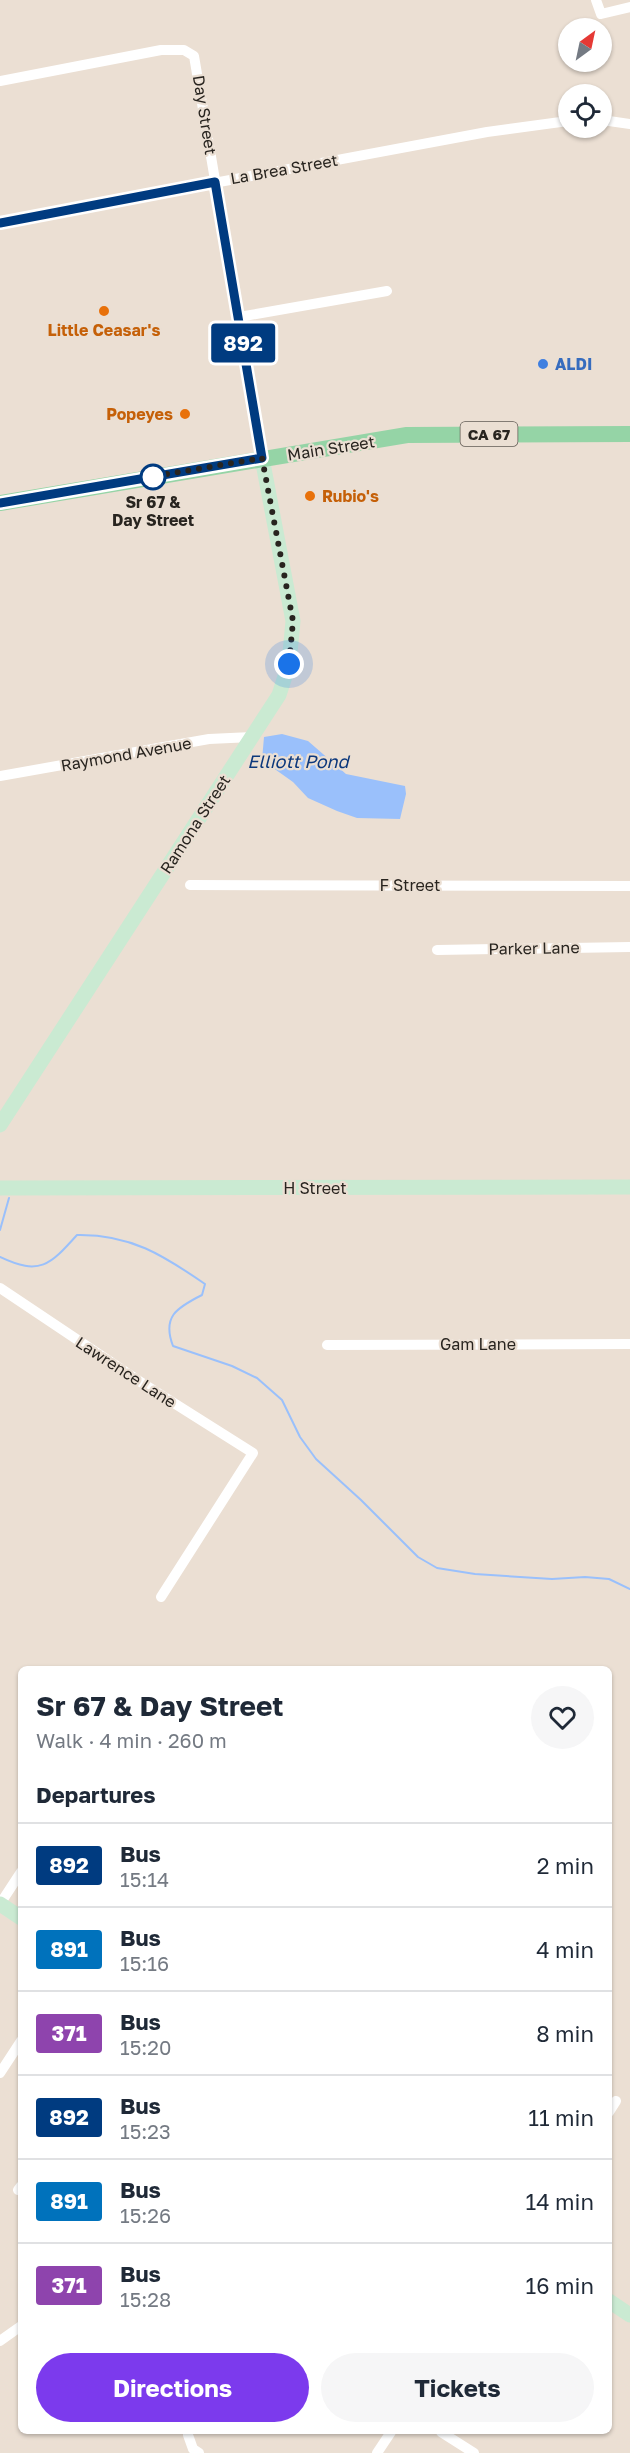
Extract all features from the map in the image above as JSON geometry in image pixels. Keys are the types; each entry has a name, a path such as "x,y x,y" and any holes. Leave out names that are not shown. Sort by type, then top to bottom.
{"main road":[{"name":"Main Street","path":"0,503 407,435 630,434"},
{"name":"Ramona Street","path":"0,1125 279,695 289,664 293,621 262,458"},
{"name":"H Street","path":"0,1188 630,1187"},
{"path":"0,1904 18,1916"},
{"path":"612,2303 630,2315"}],"street":[{"path":"596,0 601,14 630,7"},
{"name":"Day Street","path":"0,81 161,50 184,50 196,61 262,458"},
{"path":"612,121 630,124"},
{"name":"La Brea Street","path":"0,223 487,132 558,122"},
{"path":"239,317 387,291"},
{"name":"Raymond Avenue","path":"0,776 209,739 252,737"},
{"name":"F Street","path":"190,885 630,886"},
{"name":"Parker Lane","path":"437,950 630,947"},
{"name":"Lawrence Lane","path":"0,1288 139,1382 253,1453 161,1596"},
{"name":"Gam Lane","path":"327,1345 630,1344"},
{"path":"0,1904 18,1877"},
{"path":"0,2073 18,2046"},
{"path":"612,2107 616,2101"},
{"path":"0,2341 18,2328"},
{"path":"377,2453 390,2434"},
{"path":"444,2434 474,2453"},
{"path":"188,2435 193,2449 200,2453"}],"water":[{"name":"Elliott Pond","path":"282,734 308,741 346,774 405,786 406,794 400,819 357,818 308,798 293,782 262,760 264,737"}],"waterway":[{"path":"0,1230 9,1198"},
{"path":"0,1257 25,1266 43,1264 59,1254 77,1235 130,1242 160,1255 205,1284 202,1295 178,1309 170,1321 169,1328 173,1346 232,1366 257,1378 282,1400 300,1437 316,1459 418,1557 437,1568 475,1574 552,1579 585,1577 609,1579 630,1589"}],"bus line":[{"name":"892","path":"0,223 215,182 262,458 0,503"}],"place":[{"name":"Little Ceasar's","path":"104,311"},
{"name":"ALDI","path":"543,364"},
{"name":"Popeyes","path":"185,414"},
{"name":"Sr 67 & Day Street","path":"153,477"},
{"name":"Rubio's","path":"310,496"}],"route":[{"path":"153,477 144,478 262,458 293,621 289,664"}]}
